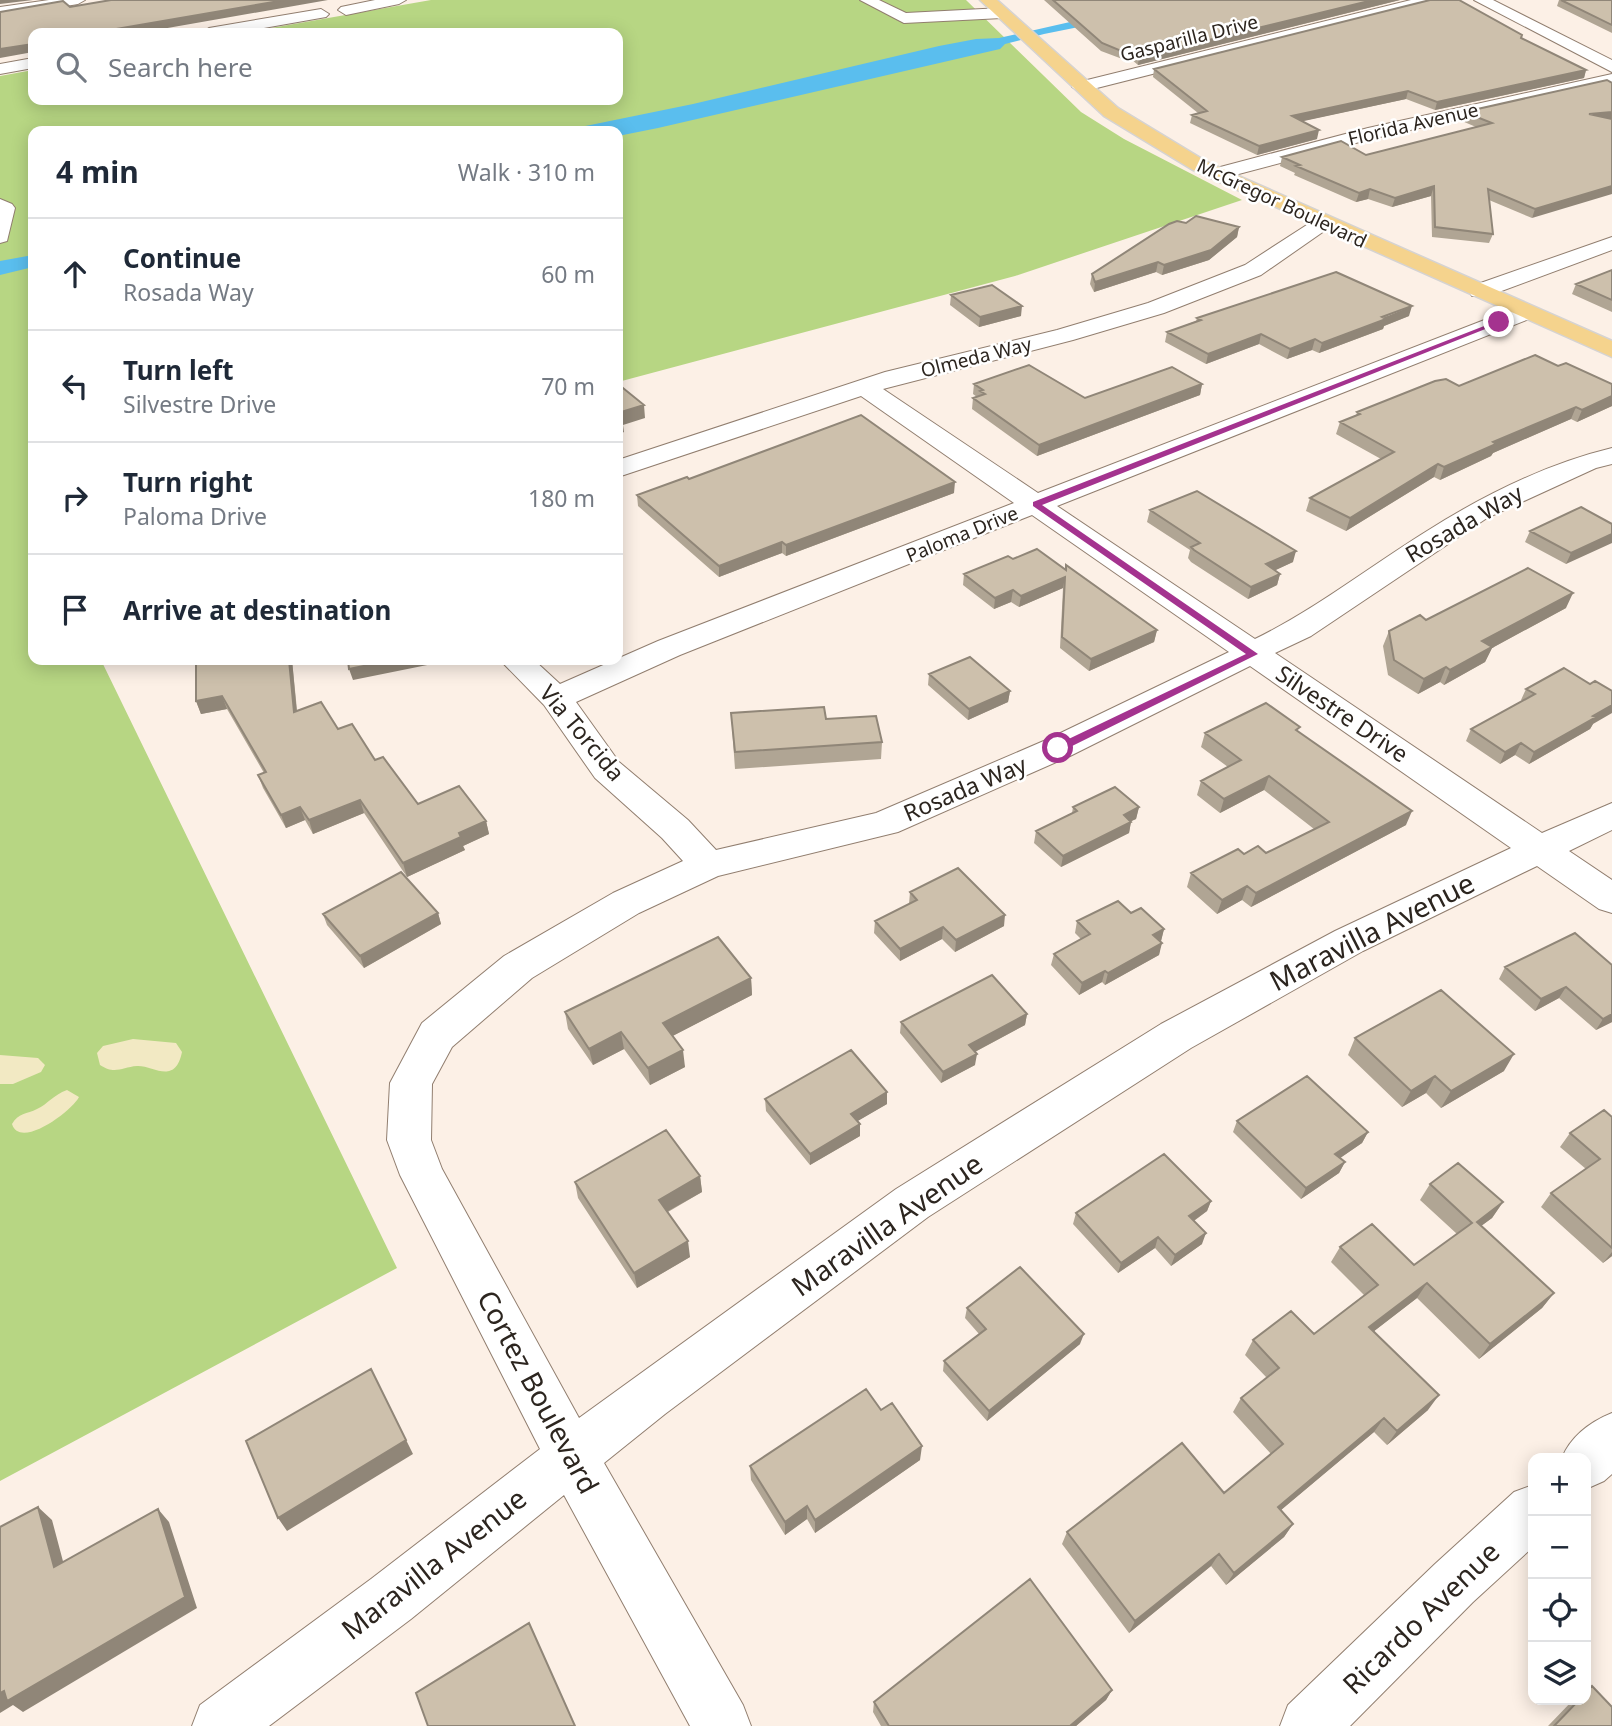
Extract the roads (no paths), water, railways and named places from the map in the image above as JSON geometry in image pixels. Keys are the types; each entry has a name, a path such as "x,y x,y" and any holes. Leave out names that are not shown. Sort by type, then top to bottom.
{"main road":[{"name":"McGregor Boulevard","path":"988,0 1081,87 1136,129 1216,174 1612,350"}],"street":[{"path":"0,12 78,0"},
{"path":"230,28 322,7 346,10 399,0"},
{"path":"867,0 904,18 1002,13"},
{"name":"Gasparilla Drive","path":"1081,87 1429,0"},
{"path":"1481,0 1612,67"},
{"path":"0,69 28,64"},
{"name":"Florida Avenue","path":"1216,174 1367,134 1612,79"},
{"path":"0,205 5,208 0,237"},
{"name":"Olmeda Way","path":"623,467 934,366 1065,335 1156,308 1253,270 1323,223"},
{"path":"1480,291 1612,243"},
{"name":"Paloma Drive","path":"555,698 669,648 1526,312"},
{"name":"Silvestre Drive","path":"864,387 1612,899"},
{"name":"Rosada Way","path":"430,1048 437,1035 475,1000 518,967 626,903 708,865 885,823 1058,748 1254,654 1325,613 1477,512 1531,485 1587,462 1612,456"},
{"name":"Via Torcida","path":"521,665 555,698 607,770 675,829 708,865"},
{"name":"Maravilla Avenue","path":"221,1726 391,1599 647,1397 912,1203 1165,1043 1349,941 1612,815"},
{"name":"Cortez Boulevard","path":"430,1048 411,1083 409,1140 422,1175 572,1457 722,1726"},
{"path":"1591,1458 1612,1439"},
{"name":"Ricardo Avenue","path":"1309,1726 1454,1583 1528,1516"}],"water":[{"path":"1167,0 1213,0 1044,34 1005,44 1000,49 658,128 623,135 623,126 585,126 693,104 939,46 999,38"}],"waterway":[{"path":"0,268 28,262"}]}
